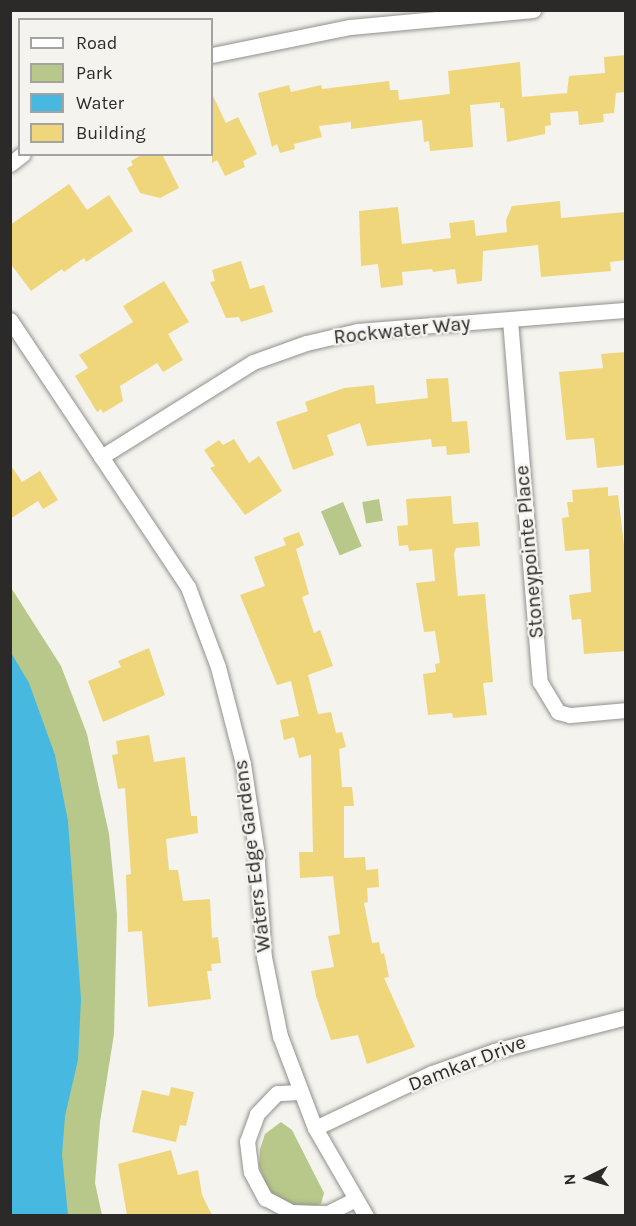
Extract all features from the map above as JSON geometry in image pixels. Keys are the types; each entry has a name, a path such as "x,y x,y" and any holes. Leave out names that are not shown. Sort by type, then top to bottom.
{"street":[{"path":"213,56 350,27 533,10"},
{"name":"Rockwater Way","path":"101,457 253,362 306,343 358,331 626,310"},
{"name":"Waters Edge Gardens","path":"10,320 188,587 218,667 243,764 256,849 264,957 280,1036 299,1092 315,1128 366,1215"},
{"name":"Stoneypointe Place","path":"510,320 540,682 558,712 570,716 626,710"},
{"name":"Damkar Drive","path":"315,1128 432,1073 494,1051 626,1017"},
{"path":"299,1092 277,1093 257,1114 247,1141 250,1172 264,1198 291,1212 328,1213 355,1199"}],"green space":[{"path":"379,499 383,521 366,524 362,502"},
{"path":"343,502 362,546 340,556 321,511"},
{"path":"10,586 61,666 87,734 109,834 117,915 114,1034 100,1122 95,1183 102,1215 11,1215"},
{"path":"281,1122 292,1130 324,1193 321,1204 308,1208 288,1204 273,1195 266,1184 259,1166 260,1149 265,1134"}],"water":[{"path":"10,651 29,683 55,755 68,821 81,999 78,1060 65,1116 62,1155 68,1215 11,1215"}],"building":[{"path":"626,55 626,92 616,93 614,113 603,114 604,122 579,125 578,111 550,113 551,125 545,126 545,134 507,142 504,108 500,108 500,102 470,105 473,147 430,151 429,141 424,142 422,120 351,129 351,122 319,126 322,137 294,144 295,149 280,153 277,144 272,147 258,93 289,85 291,92 321,85 322,89 389,81 390,90 398,90 399,100 450,94 448,71 520,62 522,97 567,93 569,76 605,73 604,57"},
{"path":"213,96 226,123 238,117 257,154 243,161 245,167 225,176 217,160 212,163"},
{"path":"140,156 163,156 179,188 160,198 140,193 127,168 133,165 131,161"},
{"path":"69,184 87,210 109,195 133,231 86,262 84,258 64,272 62,269 31,291 10,263 10,225"},
{"path":"560,201 561,218 626,212 626,260 610,262 611,271 541,277 538,245 483,251 482,281 457,284 455,269 433,272 432,269 402,272 403,285 381,288 378,264 361,266 359,211 398,207 402,244 451,238 449,223 474,220 476,236 507,232 506,220 512,206"},
{"path":"241,261 250,289 264,285 273,312 241,322 239,317 226,318 210,282 215,281 212,270"},
{"path":"164,281 189,322 168,334 183,360 163,372 157,363 120,386 123,401 103,413 101,409 97,412 75,376 88,368 79,355 133,322 123,306"},
{"path":"626,352 626,465 597,468 594,438 566,440 559,372 603,368 601,354"},
{"path":"448,378 452,422 467,421 470,453 447,455 446,446 432,447 431,439 367,446 360,423 327,435 334,455 293,470 276,422 308,411 305,402 344,388 374,385 376,404 428,398 426,379"},
{"path":"234,439 249,463 259,456 282,491 245,515 210,468 215,466 204,450 219,440 223,445"},
{"path":"10,464 22,482 40,471 58,500 43,509 38,501 10,519"},
{"path":"608,487 608,496 618,495 626,561 626,651 584,654 581,619 572,620 569,595 591,592 589,549 565,551 562,518 569,517 567,502 573,502 572,490"},
{"path":"451,496 453,524 478,522 480,546 456,548 454,554 458,596 485,594 493,682 483,683 487,715 453,718 452,713 428,715 423,674 436,672 435,664 440,663 435,631 424,632 416,583 435,581 432,549 409,551 408,545 399,546 397,526 408,525 406,499"},
{"path":"299,532 304,545 296,549 309,594 302,597 314,633 320,630 333,666 308,675 318,714 331,712 336,733 342,732 346,747 339,749 342,787 352,787 354,806 344,806 344,858 365,857 366,870 378,869 379,887 367,888 368,902 364,903 372,943 379,942 381,954 384,953 389,977 384,978 415,1047 367,1064 358,1035 331,1040 316,996 311,971 334,967 328,936 340,934 333,876 300,878 299,852 313,852 311,755 299,758 294,737 284,740 280,720 299,716 291,681 277,685 240,595 265,586 254,557 286,545 283,538"},
{"path":"149,648 165,695 103,722 88,681 121,667 118,661"},
{"path":"149,735 154,762 185,757 191,816 197,816 198,833 166,839 169,870 178,870 183,901 210,899 212,938 218,937 221,963 211,964 212,971 207,971 211,999 148,1007 142,931 128,932 126,875 131,874 125,788 118,789 112,755 118,754 116,741"},
{"path":"171,1087 194,1092 186,1126 180,1125 176,1142 132,1132 142,1090 169,1096"},
{"path":"171,1150 178,1175 198,1170 202,1195 212,1215 127,1215 118,1164"}]}
